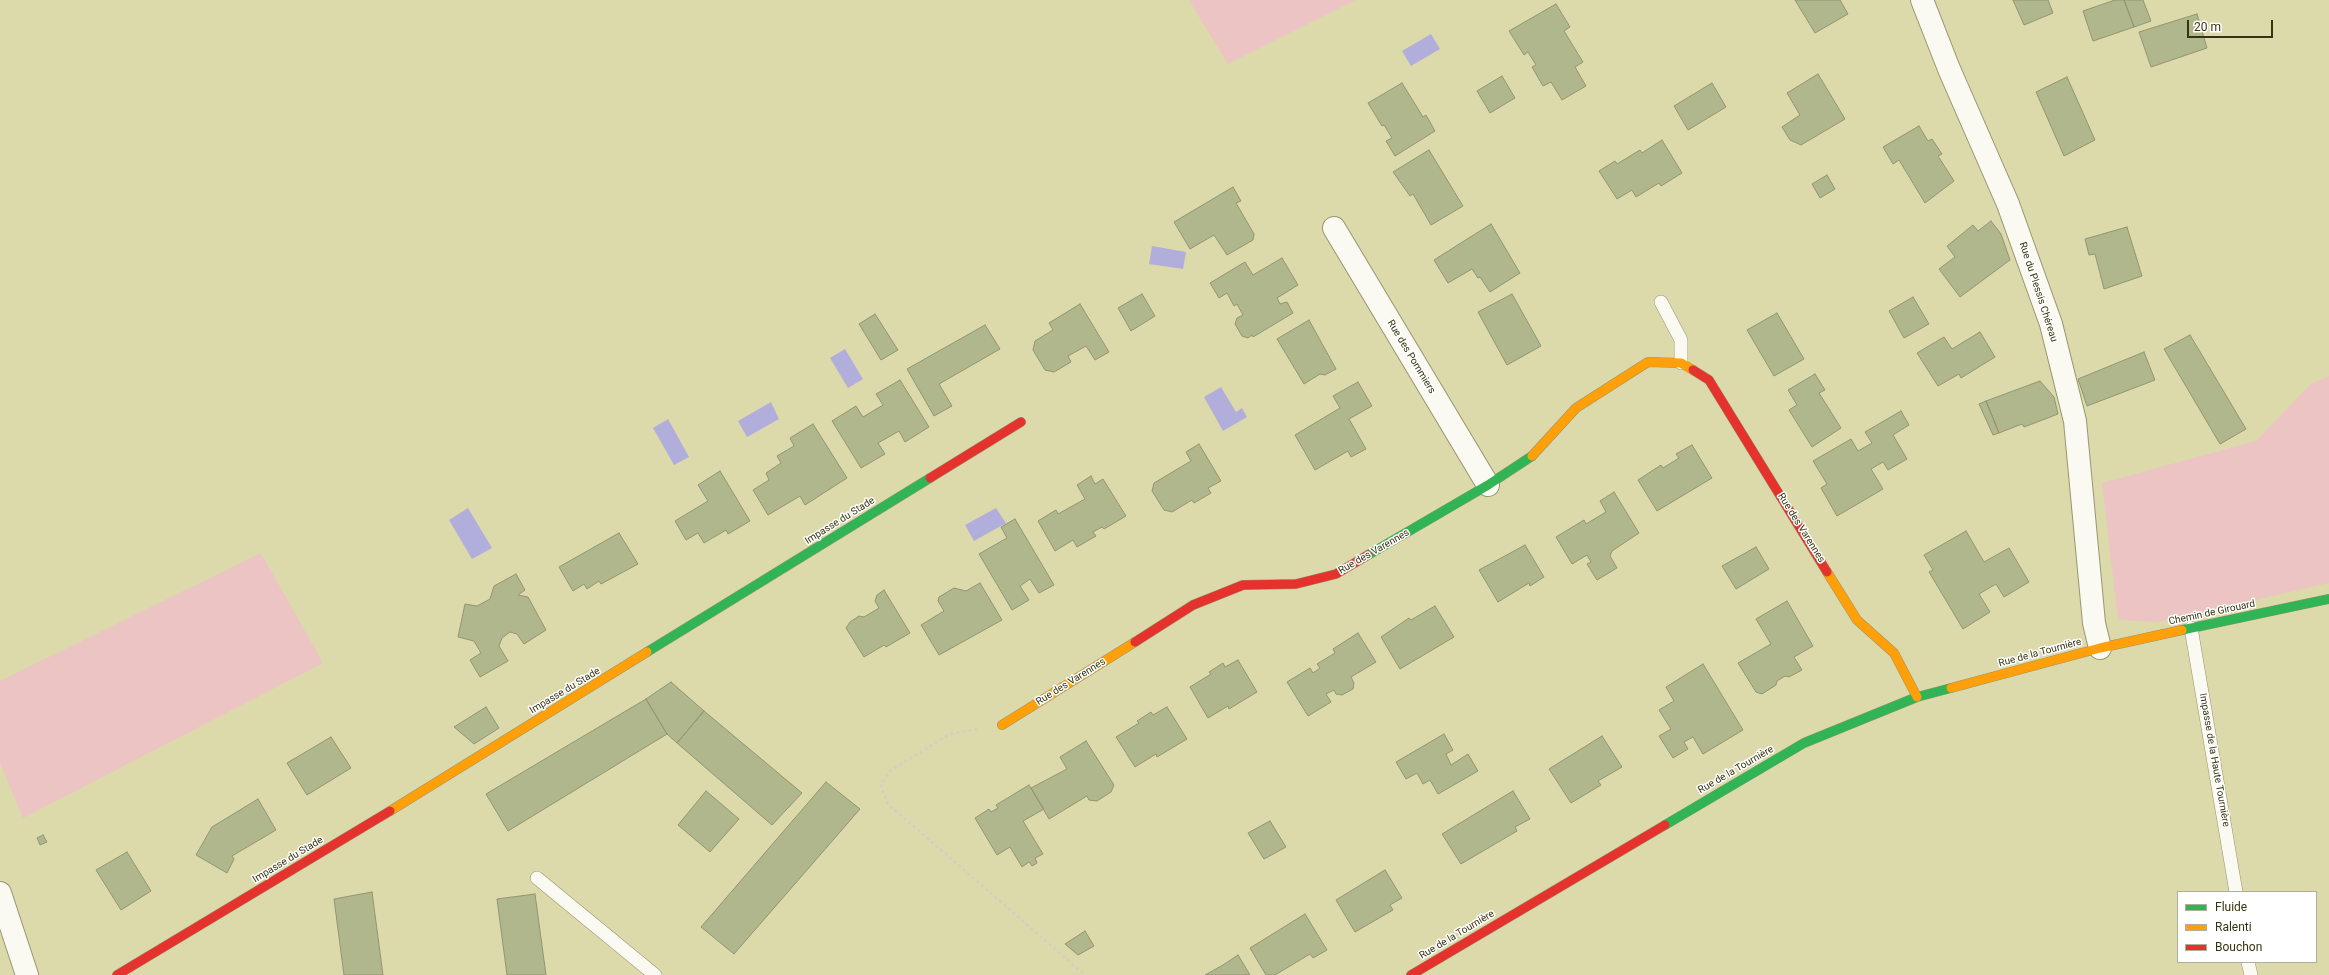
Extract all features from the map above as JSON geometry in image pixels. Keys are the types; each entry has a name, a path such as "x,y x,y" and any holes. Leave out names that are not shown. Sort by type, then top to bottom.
{"street":[{"name":"Rue du Plessis Chéreau","path":"1922,0 1949,69 2008,204 2050,324 2075,421 2094,623 2100,648"},
{"name":"Rue des Pommiers","path":"1334,228 1488,485"},
{"name":"Rue des Varennes","path":"1002,725 1193,605 1243,585 1296,584 1336,574 1488,485 1532,456 1576,408 1648,362 1681,363 1709,380 1857,620 1894,652 1917,697"},
{"name":"Impasse du Stade","path":"117,975 344,839 1021,422"},
{"name":"Chemin de Girouard","path":"2100,648 2329,599"},
{"name":"Rue de la Tournière","path":"1411,975 1804,743 1917,697 2100,648"},
{"path":"0,893 27,975"}],"lane":[{"path":"1661,302 1681,340 1681,363"},
{"name":"Impasse de la Haute Tournière","path":"2191,628 2236,891"},
{"path":"537,878 655,975"},
{"path":"2248,963 2251,975"}],"path":[{"path":"1002,725 950,734 890,772 881,785 888,804 1085,975"}],"shaded area":[{"path":"1189,0 1356,0 1228,64"},
{"path":"1431,34 1440,49 1411,66 1402,51"},
{"path":"1152,246 1186,252 1183,269 1149,264"},
{"path":"845,349 863,379 848,388 830,358"},
{"path":"2329,376 2329,583 2158,622 2118,620 2102,483 2256,441 2311,384"},
{"path":"1221,387 1236,412 1242,408 1247,417 1223,431 1204,397"},
{"path":"771,402 779,419 747,437 738,421"},
{"path":"668,419 689,457 674,465 653,428"},
{"path":"468,508 492,548 472,559 449,520"},
{"path":"996,508 1006,523 974,541 965,525"},
{"path":"261,553 323,663 23,818 0,763 0,681"}],"building":[{"path":"1795,0 1840,0 1848,14 1815,33"},
{"path":"2013,0 2048,0 2053,13 2024,25"},
{"path":"2115,0 2124,0 2134,27 2093,41 2083,11"},
{"path":"2124,0 2143,0 2151,21 2134,27"},
{"path":"1556,4 1570,27 1564,31 1583,62 1575,67 1586,86 1562,100 1551,82 1543,86 1532,67 1536,65 1528,52 1524,55 1509,31"},
{"path":"2197,14 2207,48 2151,67 2139,32"},
{"path":"1818,74 1845,119 1801,145 1790,140 1782,127 1800,115 1787,93"},
{"path":"1502,76 1515,98 1490,113 1477,91"},
{"path":"2067,77 2095,140 2064,156 2036,92"},
{"path":"1402,83 1423,117 1426,115 1435,131 1395,156 1386,141 1392,138 1384,125 1382,126 1368,103"},
{"path":"1712,83 1726,107 1688,130 1674,106"},
{"path":"1919,126 1928,141 1932,139 1942,154 1938,156 1954,181 1925,203 1899,160 1893,164 1883,147"},
{"path":"1662,140 1682,173 1661,186 1659,183 1636,197 1632,190 1617,199 1599,171 1615,161 1617,164 1640,150 1642,153"},
{"path":"1429,150 1463,206 1431,225 1413,194 1410,196 1393,172"},
{"path":"1827,175 1835,189 1820,198 1812,184"},
{"path":"1233,187 1241,201 1236,203 1254,234 1253,240 1227,255 1214,235 1190,249 1174,222"},
{"path":"1991,221 2001,234 2010,260 1960,297 1939,269 1955,257 1947,246 1973,225 1978,231"},
{"path":"1491,224 1520,273 1490,292 1480,277 1478,278 1472,269 1448,283 1434,260"},
{"path":"2127,227 2142,276 2104,289 2095,254 2089,255 2085,239"},
{"path":"1282,258 1298,285 1277,298 1280,304 1287,302 1293,313 1253,337 1252,335 1248,338 1242,336 1235,324 1237,318 1243,315 1237,304 1234,306 1227,293 1219,298 1210,283 1245,262 1253,275"},
{"path":"1142,294 1155,316 1131,331 1118,308"},
{"path":"1512,294 1541,346 1507,365 1478,312"},
{"path":"1913,297 1929,324 1904,338 1889,311"},
{"path":"1080,304 1109,352 1095,360 1086,346 1068,356 1071,362 1054,372 1045,370 1033,350 1035,341 1053,330 1049,323"},
{"path":"1777,313 1804,359 1774,376 1747,330"},
{"path":"875,314 898,350 881,360 859,324"},
{"path":"1309,320 1336,369 1325,375 1320,374 1304,384 1277,339"},
{"path":"985,325 1000,349 939,384 952,406 934,416 907,369"},
{"path":"1980,332 1995,357 1961,378 1959,374 1938,386 1917,353 1944,337 1952,349"},
{"path":"2190,335 2246,429 2220,444 2164,349"},
{"path":"2144,352 2155,380 2087,406 2078,379"},
{"path":"1815,374 1825,390 1819,393 1841,428 1812,447 1789,410 1797,405 1788,390"},
{"path":"900,380 929,427 905,442 899,431 878,443 885,454 861,468 832,421 856,406 863,417 883,405 876,394"},
{"path":"2040,381 2054,397 2058,414 2024,427 2022,424 1999,433 1986,401"},
{"path":"1358,382 1372,406 1349,419 1366,449 1351,457 1348,451 1315,470 1295,435 1340,408 1333,396"},
{"path":"1986,401 1999,433 1993,435 1979,404"},
{"path":"1901,411 1909,425 1893,435 1907,459 1888,470 1883,462 1871,469 1883,489 1837,516 1821,488 1827,484 1813,461 1851,439 1858,451 1872,443 1865,432"},
{"path":"813,424 847,478 805,505 800,496 768,515 753,490 769,480 766,473 781,463 777,456 794,446 790,438"},
{"path":"1199,444 1221,481 1208,488 1211,493 1194,503 1192,500 1172,512 1164,510 1152,491 1154,483 1191,461 1186,452"},
{"path":"1692,445 1712,478 1657,511 1638,480 1661,465 1663,468 1679,458 1676,454"},
{"path":"720,471 750,521 728,534 726,530 704,543 698,533 686,540 675,521 708,501 698,485"},
{"path":"1091,476 1095,484 1103,479 1126,516 1104,529 1102,527 1093,532 1096,536 1077,547 1073,540 1055,551 1038,521 1056,510 1058,514 1085,499 1077,485"},
{"path":"1614,492 1639,533 1612,551 1610,556 1617,568 1597,580 1587,564 1591,562 1587,555 1572,564 1556,537 1584,520 1586,524 1606,512 1600,501"},
{"path":"1015,519 1054,585 1039,593 1030,579 1020,586 1029,600 1012,610 979,554 1007,538 1001,527"},
{"path":"1966,531 1984,562 2009,548 2029,582 2004,597 1996,584 1979,594 1990,612 1963,629 1929,572 1933,570 1924,555"},
{"path":"619,533 638,564 601,584 599,581 587,589 584,584 573,591 559,567"},
{"path":"1525,545 1544,577 1530,586 1529,583 1498,602 1479,570"},
{"path":"1756,547 1769,569 1736,589 1722,566"},
{"path":"516,574 525,590 518,595 528,597 546,630 524,644 517,634 510,632 502,638 499,646 508,661 480,677 470,660 481,653 474,641 458,637 465,604 477,606 490,599 494,586"},
{"path":"980,583 1002,620 939,655 921,625 944,611 938,601 939,597 954,588 966,591"},
{"path":"884,590 910,633 886,647 884,645 864,657 846,628 850,622 859,616 864,617 879,608 875,601 877,595"},
{"path":"1787,601 1813,646 1794,657 1802,670 1789,677 1785,676 1777,681 1776,685 1762,694 1756,692 1738,663 1771,644 1756,619"},
{"path":"1435,606 1454,637 1400,669 1381,637 1409,618 1411,620"},
{"path":"1358,633 1376,662 1351,677 1354,683 1353,689 1342,695 1336,694 1334,690 1326,694 1331,702 1308,716 1287,682 1310,668 1313,673 1320,668 1317,664 1335,653 1333,649"},
{"path":"1238,660 1257,692 1229,709 1228,706 1208,718 1190,687 1211,674 1209,672 1223,663 1225,667"},
{"path":"1703,664 1743,730 1703,754 1693,737 1684,742 1688,749 1673,758 1659,736 1671,729 1659,710 1674,701 1666,687"},
{"path":"671,682 704,711 677,743 667,734 646,699"},
{"path":"646,699 667,734 508,831 486,794"},
{"path":"486,707 499,728 474,744 454,727"},
{"path":"1167,707 1187,739 1157,757 1156,754 1135,767 1116,737 1139,723 1137,721 1151,712 1153,715"},
{"path":"704,711 802,793 772,825 677,743"},
{"path":"1444,734 1453,750 1446,754 1451,765 1468,754 1478,771 1438,794 1430,780 1423,784 1417,773 1406,779 1396,762"},
{"path":"1602,736 1622,767 1598,781 1601,785 1571,803 1549,769"},
{"path":"331,737 351,768 307,795 287,763"},
{"path":"1086,741 1114,785 1111,792 1097,801 1089,800 1087,796 1049,819 1031,788 1067,769 1060,757"},
{"path":"826,782 860,809 734,954 701,927"},
{"path":"1029,785 1044,809 1023,821 1043,854 1035,858 1037,863 1032,866 1029,862 1022,867 1010,847 997,855 975,818 989,809 991,812 998,808 996,805"},
{"path":"706,791 739,819 710,852 678,825"},
{"path":"1513,791 1530,819 1515,827 1517,831 1461,864 1442,834"},
{"path":"258,799 276,830 232,856 234,859 227,873 196,855 212,827"},
{"path":"1270,821 1286,847 1264,859 1248,833"},
{"path":"43,835 47,842 40,845 37,838"},
{"path":"127,852 151,891 121,910 96,870"},
{"path":"1385,870 1402,898 1390,905 1393,910 1355,932 1336,900"},
{"path":"372,892 383,975 344,975 334,899"},
{"path":"535,894 546,975 507,975 497,899"},
{"path":"1305,914 1327,950 1313,958 1310,954 1275,975 1266,975 1250,948"},
{"path":"1085,931 1094,946 1078,955 1065,944"},
{"path":"1238,955 1250,975 1205,975 1223,965"}],"traffic: fast":[{"path":"1368,555 1488,485 1532,456"},
{"path":"647,652 930,478"},
{"path":"2182,630 2329,599"},
{"path":"1665,825 1804,743 1917,697 1951,688"}],"traffic: slow":[{"path":"1532,456 1576,408 1648,362 1681,363 1693,370"},
{"path":"1827,572 1857,620 1894,653 1917,697"},
{"path":"1951,688 2100,648 2182,630"},
{"path":"1002,725 1135,642"},
{"path":"390,811 647,652"}],"traffic: jam":[{"path":"1693,370 1709,380 1827,572"},
{"path":"930,478 1021,422"},
{"path":"1135,642 1193,605 1243,585 1296,584 1336,574 1368,555"},
{"path":"117,975 390,811"},
{"path":"1411,975 1665,825"}]}
